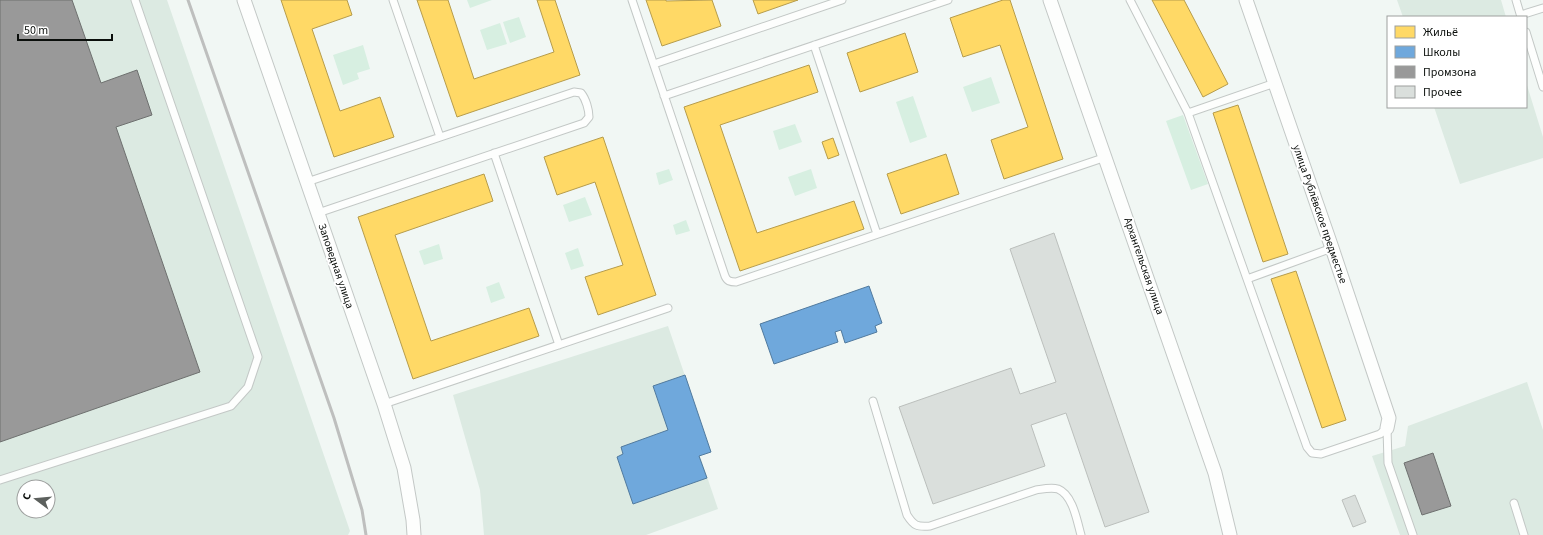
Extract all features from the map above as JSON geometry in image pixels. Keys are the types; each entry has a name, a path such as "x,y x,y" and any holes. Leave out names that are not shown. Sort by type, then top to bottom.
{"street":[{"name":"Заповедная улица","path":"244,0 384,404 404,468 414,535"},
{"name":"Архангельская улица","path":"1050,0 1216,473 1230,535"},
{"name":"улица Рублёвское предместье","path":"1246,0 1389,418 1387,428"}],"lane":[{"path":"0,480 231,406 248,387 258,357 135,0"},
{"path":"393,0 440,138"},
{"path":"632,0 727,280 730,282 736,282 1106,156"},
{"path":"654,64 842,0"},
{"path":"664,96 948,0"},
{"path":"1130,0 1188,113 1307,447 1312,453 1321,454 1380,434 1387,428"},
{"path":"1516,0 1521,16 1543,8"},
{"path":"1527,35 1543,87"},
{"path":"814,45 877,234"},
{"path":"1188,113 1275,83"},
{"path":"307,182 574,92 581,93 583,96 589,113 587,121 318,213"},
{"path":"494,153 559,345"},
{"path":"1247,279 1332,248"},
{"path":"384,404 668,308"},
{"path":"873,401 906,515 912,524 921,527 930,526 1036,490 1048,488 1057,489 1066,494 1082,535"},
{"path":"1387,428 1388,463 1413,535"},
{"path":"1514,502 1524,535"}],"shaded area":[{"path":"0,0 167,0 350,531 348,535 0,535"},
{"path":"1397,0 1501,0 1506,16 1403,16"},
{"path":"1527,85 1543,137 1543,158 1460,184 1434,108 1527,108"},
{"path":"668,326 711,452 700,456 718,509 646,535 484,535 480,490 453,395"},
{"path":"1527,382 1543,430 1543,535 1400,535 1372,456 1405,446 1408,426"}],"green space":[{"path":"467,0 492,0 470,8"},
{"path":"519,17 526,37 510,43 503,22"},
{"path":"500,23 507,44 487,50 480,30"},
{"path":"363,45 370,69 357,73 359,79 343,85 333,55"},
{"path":"991,77 1000,103 972,112 963,87"},
{"path":"913,96 927,137 910,143 896,102"},
{"path":"1183,115 1208,184 1191,190 1166,121"},
{"path":"795,124 802,142 779,150 773,131"},
{"path":"669,169 673,180 659,185 656,173"},
{"path":"811,169 817,188 795,196 788,177"},
{"path":"585,197 592,215 569,222 563,205"},
{"path":"686,220 690,231 676,235 673,225"},
{"path":"439,244 443,259 424,265 419,251"},
{"path":"578,248 584,266 571,270 565,253"},
{"path":"499,282 505,298 491,303 486,287"}],"building: Жильё":[{"path":"281,0 347,0 352,15 312,29 340,111 380,97 394,137 334,157"},
{"path":"417,0 448,0 474,79 554,52 537,0 555,0 580,75 457,117"},
{"path":"646,0 712,0 721,26 662,46"},
{"path":"753,0 798,0 758,14"},
{"path":"1003,0 1010,0 1063,159 1004,179 991,140 1028,127 1000,45 963,57 950,18"},
{"path":"1152,0 1184,0 1228,84 1203,97"},
{"path":"905,33 918,72 860,92 847,53"},
{"path":"809,65 818,92 720,125 757,233 854,201 864,229 740,271 684,107"},
{"path":"1238,105 1288,254 1263,262 1213,113"},
{"path":"603,137 656,295 598,315 585,277 623,265 595,182 557,195 544,157"},
{"path":"833,138 839,155 828,159 822,142"},
{"path":"946,154 959,194 901,214 887,174"},
{"path":"484,174 493,201 395,235 431,341 529,308 539,336 413,379 358,217"},
{"path":"1296,271 1346,420 1322,428 1271,279"}],"building: Школы":[{"path":"869,286 882,323 875,326 877,332 845,343 841,330 835,332 838,342 774,364 760,324"},
{"path":"685,375 711,452 699,456 707,478 633,504 617,457 623,454 621,447 668,430 653,386"}],"building: Промзона":[{"path":"0,0 72,0 101,83 137,70 152,115 116,127 200,372 0,442"},
{"path":"1433,453 1451,506 1422,515 1404,463"}],"building: Прочее":[{"path":"1054,233 1149,512 1105,527 1066,413 1031,425 1045,466 933,504 899,407 1011,368 1020,394 1056,382 1010,249"},
{"path":"1355,495 1366,522 1353,527 1342,500"}],"railway":[{"path":"188,0 334,418 362,510 366,535"}]}
